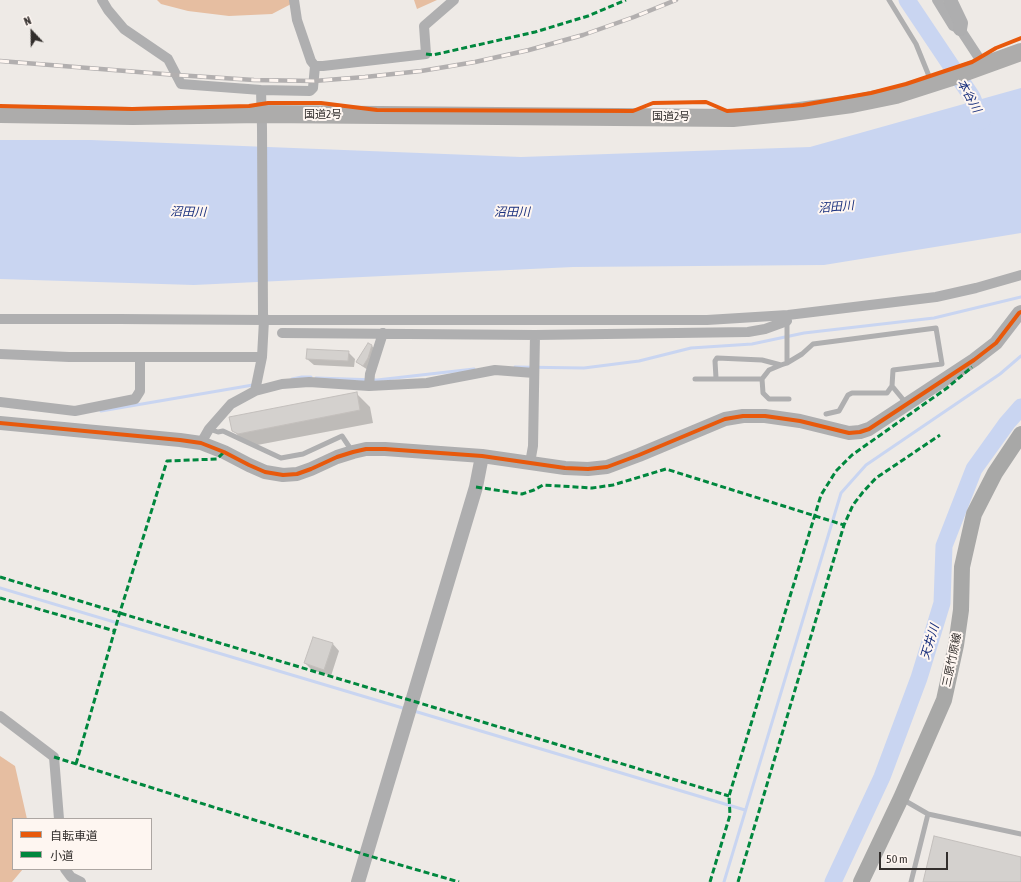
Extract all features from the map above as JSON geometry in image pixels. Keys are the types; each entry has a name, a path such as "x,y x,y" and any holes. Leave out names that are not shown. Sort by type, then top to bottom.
{"highway":[{"name":"国道2号","path":"0,114 133,116 262,121 733,118 852,104 896,95 932,84 1021,52"}],"main road":[{"name":"三原竹原線","path":"861,882 901,798 944,700 956,645 961,610 962,566 974,514 995,473 1021,434"}],"street":[{"path":"102,0 108,10 124,29 168,59 181,84 262,90 310,91 313,88 315,66 311,61 297,20 294,0"},
{"path":"315,66 426,54 424,26 454,0"},
{"path":"937,0 953,26 960,29 979,58 980,67"},
{"path":"950,0 961,23 960,29"},
{"path":"255,391 262,358 263,317 262,90"},
{"path":"0,319 263,317 707,320 788,318 936,297 976,288 1021,275"},
{"path":"0,423 201,443 224,452 265,472 283,475 297,474 337,457 366,449 482,456 565,468 588,469 607,467 725,419 743,416 765,416 849,433 869,429 974,360 996,343 1021,312"},
{"path":"282,333 535,335 748,332 765,328 788,318"},
{"path":"369,386 370,374 383,334"},
{"path":"530,463 533,446 535,335"},
{"path":"0,354 69,357 262,358"},
{"path":"0,402 75,411 135,399 140,391 140,358"},
{"path":"201,443 209,429 231,404 255,391 282,384 309,382 369,386 427,383 495,370 534,373"},
{"path":"358,882 476,487 482,456"},
{"path":"0,716 54,758 59,818"},
{"path":"66,870 71,877 81,882"}],"lane":[{"path":"889,0 916,44 932,84"},
{"path":"787,363 788,318"},
{"path":"789,400 769,399 763,393 762,379 769,370 787,363 802,354 813,344 936,328 942,364 893,370 892,386 887,392 852,393 848,395 839,411 826,414"},
{"path":"716,378 715,361 717,358 762,360 781,365"},
{"path":"695,378 762,379"},
{"path":"892,386 907,404"},
{"path":"209,429 218,432 223,431 281,458 303,454 342,436 353,452"},
{"path":"901,798 928,814 1021,834"},
{"path":"911,882 928,814"}],"shaded area":[{"path":"157,0 293,0 293,3 272,14 229,16 188,11 161,4"},
{"path":"414,0 437,0 417,9"},
{"path":"0,756 15,766 27,818 12,818 12,870 22,870 12,882 0,882"}],"water":[{"name":"沼田川","path":"1021,88 1021,233 824,265 573,267 194,285 0,279 0,140 91,140 521,157 810,147"}],"building":[{"path":"368,343 372,345 368,358 363,366 356,362"},
{"path":"307,349 349,351 348,361 306,359"},
{"path":"357,392 360,410 238,434 232,431 229,417"},
{"path":"313,637 333,643 324,670 304,663"},
{"path":"934,836 1021,857 1021,882 923,882"}],"waterway":[{"name":"本谷川","path":"907,0 972,97 982,121"},
{"path":"515,367 584,368 639,361 691,348 752,344 804,333 934,318 1021,297"},
{"path":"724,882 841,493 866,465 1000,374 1021,356"},
{"path":"316,378 377,380 474,369"},
{"path":"292,379 311,377"},
{"path":"101,411 253,385"},
{"name":"天井川","path":"833,882 882,777 919,678 942,603 944,546 974,469 1007,423 1021,407"},
{"path":"0,588 406,709"},
{"path":"414,711 745,810"}],"railway":[{"path":"0,61 254,80 314,81 365,77 421,71 475,62 529,50 583,35 676,0"}],"marked path":[{"path":"426,54 433,55 535,32 588,16 626,0"},
{"path":"710,882 730,815 729,796 821,495 836,471 852,455 947,388 972,367"},
{"path":"738,882 844,525 853,505 876,478 940,435"},
{"path":"76,764 120,612 167,461 217,459 224,452"},
{"path":"476,487 522,494 543,485 592,488 613,485 666,469 844,525"},
{"path":"0,577 729,796"},
{"path":"0,598 115,631"},
{"path":"54,757 366,855 459,882"}],"cycle path":[{"path":"0,106 132,109 249,106 268,103 321,103 377,110 633,111 653,103 706,102 727,111 758,109 803,105 871,93 906,84 972,62 996,48 1021,38"},
{"path":"0,423 201,443 224,452 265,472 283,475 297,474 337,457 366,449 482,456 565,468 588,469 607,467 725,419 743,416 765,416 800,421 849,433 869,429 974,360 996,343 1021,312"}]}
